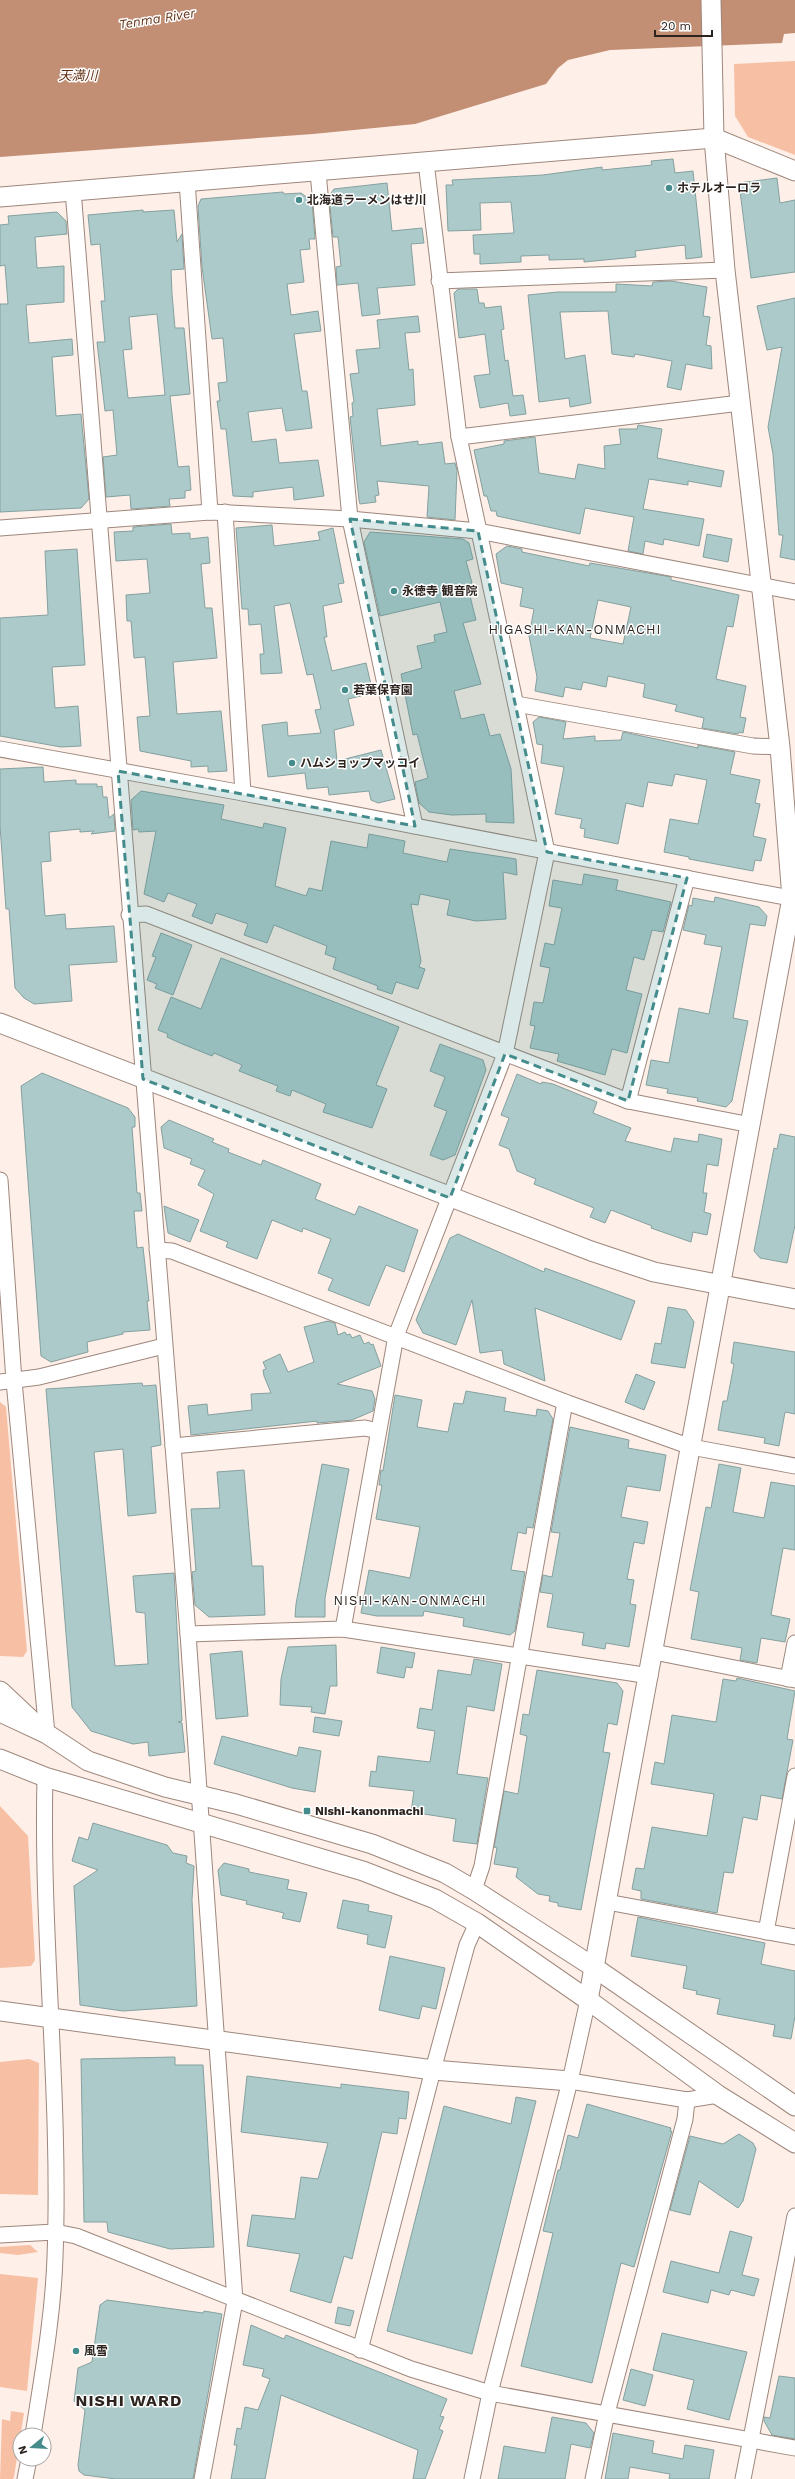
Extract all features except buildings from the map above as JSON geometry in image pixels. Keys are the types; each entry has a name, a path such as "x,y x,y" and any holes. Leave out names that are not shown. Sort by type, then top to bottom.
{"street":[{"path":"472,2479 490,2392 570,2081 595,1968 793,898 780,747 725,270 714,138 712,0"},
{"path":"0,197 187,181 318,172 714,138 795,171"},
{"path":"343,1629 396,1336 505,1054 548,852 459,437 426,162"},
{"path":"318,172 350,519 415,826"},
{"path":"187,181 243,793"},
{"path":"73,190 129,914 188,1634 234,2301 202,2479"},
{"path":"439,280 725,270"},
{"path":"459,437 740,403"},
{"path":"0,528 217,512 350,519 478,531 762,587 795,592"},
{"path":"516,704 753,746 780,747"},
{"path":"0,749 243,793 793,898"},
{"path":"628,1101 687,878"},
{"path":"129,914 146,914 628,1101 751,1125"},
{"path":"0,1023 450,1198 654,1272 795,1299"},
{"path":"0,1180 7,1382 47,1734"},
{"path":"156,1250 172,1251 565,1402 691,1447 795,1466"},
{"path":"7,1382 164,1346"},
{"path":"474,1890 482,1866 521,1657 565,1402"},
{"path":"173,1446 365,1428 378,1431"},
{"path":"188,1634 343,1629 650,1676"},
{"path":"654,1652 792,1680 795,1643"},
{"path":"0,1691 47,1734"},
{"path":"0,1712 47,1734 88,1760 200,1796 236,1804 372,1844 444,1873 474,1890 595,1968 795,2106"},
{"path":"0,1759 45,1777 363,1871 435,1900 477,1923 588,2000 718,2095 795,2143"},
{"path":"766,1932 795,1776"},
{"path":"34,2427 47,2339 56,2232 52,2019 44,1832 45,1777"},
{"path":"607,1902 795,1937"},
{"path":"360,2350 467,1945 477,1923"},
{"path":"0,2011 217,2042 433,2070 570,2081 687,2100 718,2095"},
{"path":"593,2479 607,2413 685,2119 687,2100"},
{"path":"742,2479 795,2216"},
{"path":"0,2235 56,2232 76,2236 234,2301 411,2370 490,2392 795,2448"},
{"path":"25,2479 27,2467"}],"highlighted area":[{"path":"350,519 478,531 547,852 687,878 628,1101 505,1054 450,1198 143,1079 118,771 415,826"}],"shaded area":[{"path":"795,61 795,155 748,137 735,116 734,64"},
{"path":"0,1402 6,1407 27,1651 23,1657 0,1656"},
{"path":"0,1806 28,1836 35,1960 31,1966 0,1968"},
{"path":"29,2059 39,2063 38,2195 0,2194 0,2062"},
{"path":"30,2245 38,2252 18,2255 0,2253 0,2247"},
{"path":"0,2274 38,2278 27,2391 0,2387"},
{"path":"11,2411 24,2413 22,2427 12,2427 12,2467 16,2467 14,2477 13,2479 0,2479 2,2419 10,2421"}],"water":[{"name":"天満川","path":"0,0 795,0 795,33 784,34 782,43 610,50 568,60 558,68 546,84 415,124 313,134 0,157"}],"place":[{"name":"ホテルオーロラ","path":"669,188"},
{"name":"北海道ラーメンはせ川","path":"299,200"},
{"name":"永徳寺 観音院","path":"394,591"},
{"name":"若葉保育園","path":"345,690"},
{"name":"ハムショップマッコイ","path":"292,763"},
{"name":"Nishi-kanonmachi","path":"307,1811"},
{"name":"風雪","path":"76,2351"}],"district":[{"name":"HIGASHI-KAN-ONMACHI","path":"575,629"},
{"name":"NISHI-KAN-ONMACHI","path":"410,1600"},
{"name":"NISHI WARD","path":"129,2400"}],"water label":[{"name":"Tenma River","path":"157,18"}]}
